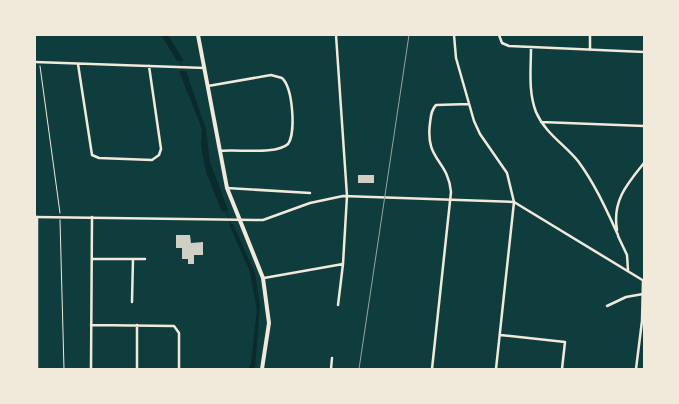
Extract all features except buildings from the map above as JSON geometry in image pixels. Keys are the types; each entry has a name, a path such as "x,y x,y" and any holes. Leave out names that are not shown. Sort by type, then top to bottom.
{"main road":[{"path":"198,35 227,188 263,278 269,323 262,369"}],"street":[{"path":"336,35 347,196 343,264 338,305"},
{"path":"454,35 456,58 469,104 480,134 507,173 514,202 496,369"},
{"path":"499,35 506,45 644,52"},
{"path":"590,35 590,50"},
{"path":"531,47 531,92 541,122 587,173 627,255 628,270"},
{"path":"35,62 205,68"},
{"path":"78,64 92,155 99,158 152,160 159,155 161,150 149,66"},
{"path":"208,86 271,75 282,78 289,88 293,132 288,144 276,150 236,149 220,151"},
{"path":"432,369 450,199 448,177 428,142 432,110 441,103 469,104"},
{"path":"541,122 644,126"},
{"path":"618,235 616,220 619,199 629,179 644,163"},
{"path":"227,188 310,193"},
{"path":"37,369 36,217 263,220 319,200 347,196 514,202 628,270 643,280 642,321 636,369"},
{"path":"91,369 92,217"},
{"path":"92,259 145,260"},
{"path":"132,302 133,259"},
{"path":"263,278 343,264"},
{"path":"607,306 626,297 643,294"},
{"path":"91,325 171,325 176,327 179,333 179,369"},
{"path":"137,325 137,369"},
{"path":"500,335 565,342 562,369"},
{"path":"332,358 332,369"}],"water":[{"path":"161,35 168,35 184,61 177,61"},
{"path":"179,71 186,71 206,129 210,162 228,210 222,212 206,172 201,146 202,129"},
{"path":"229,224 233,224 255,273 260,305 255,369 248,369 251,363 257,310 250,272"}],"waterway":[{"path":"180,61 183,72"},
{"path":"226,211 231,224"}],"railway":[{"path":"359,369 409,35"}]}
